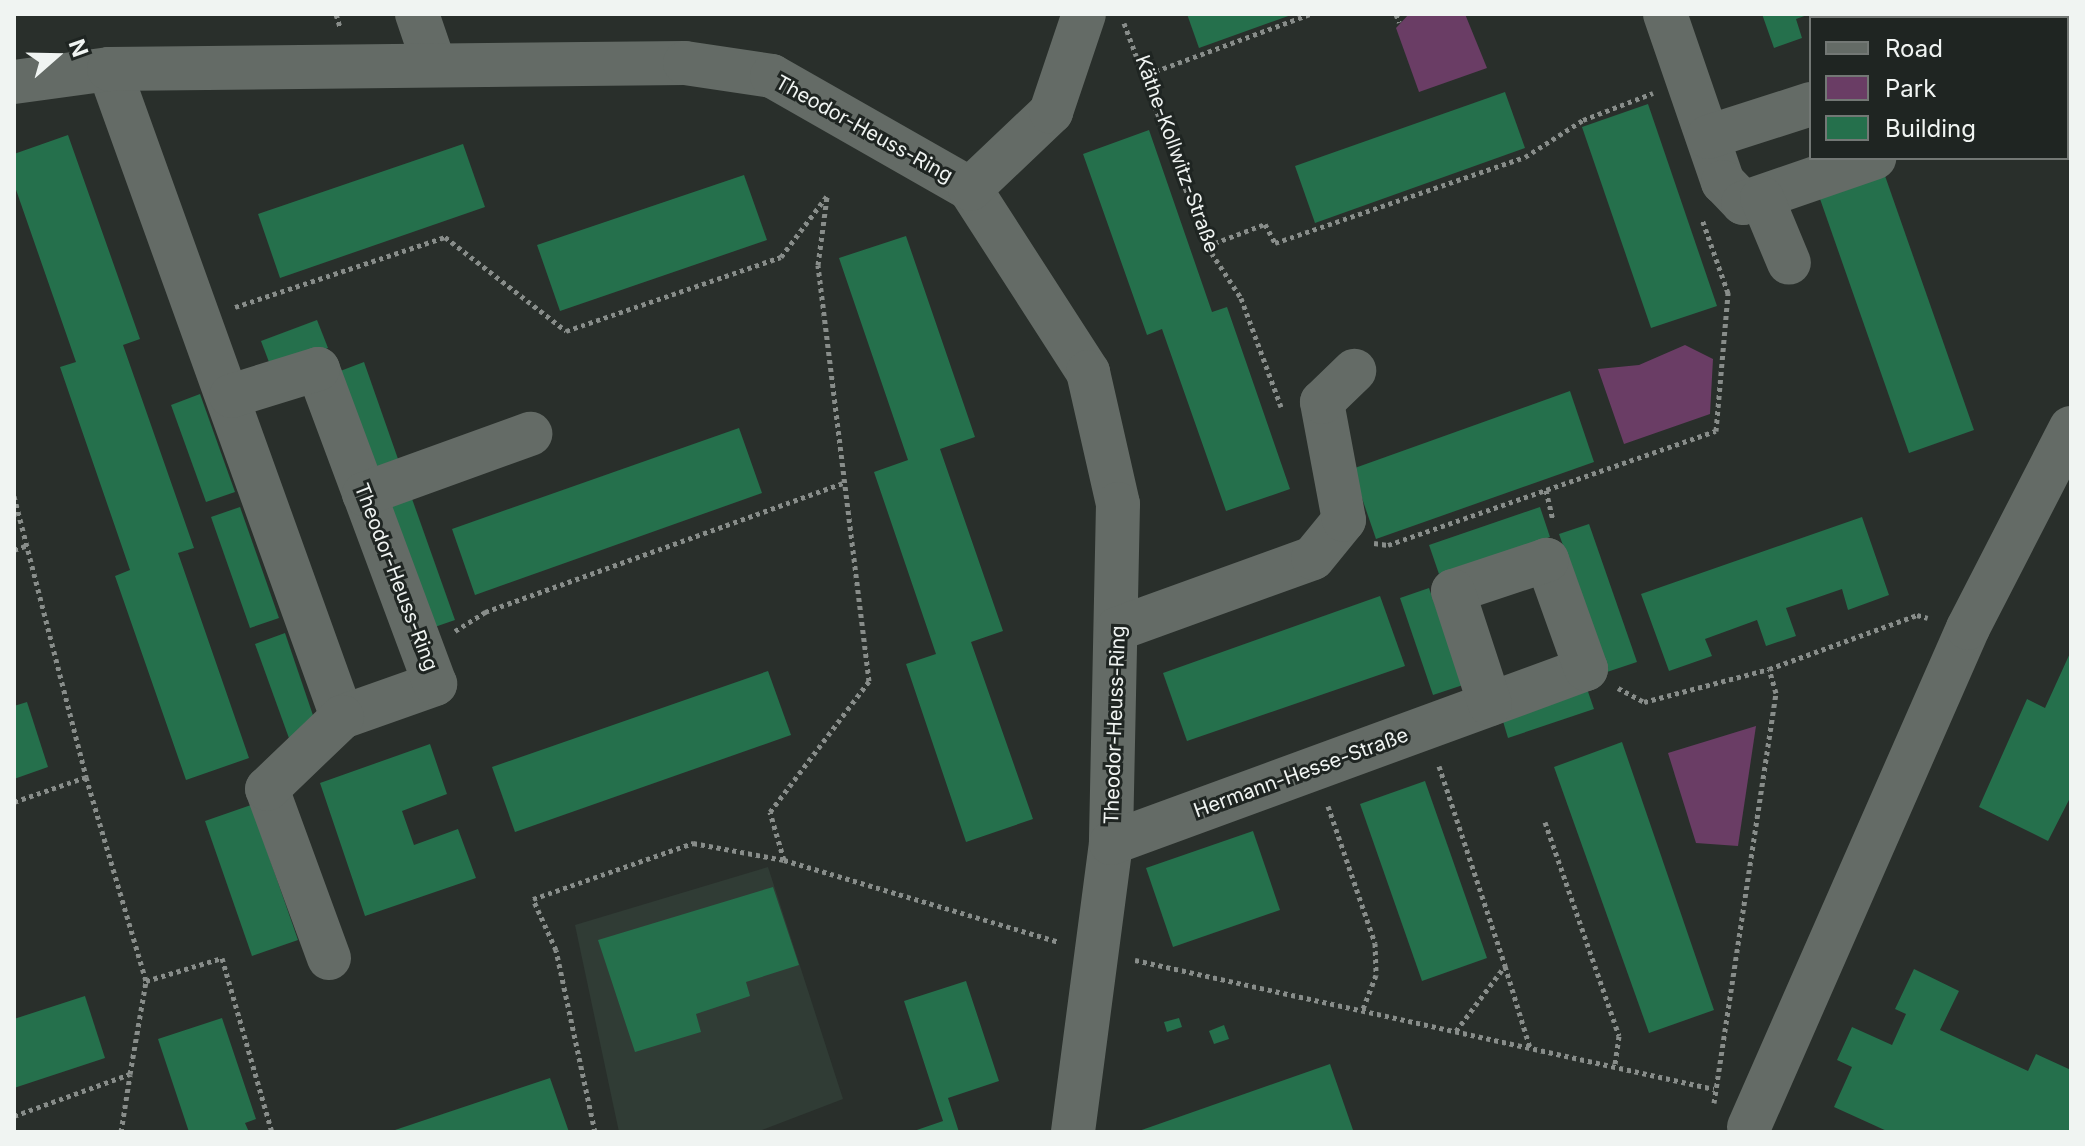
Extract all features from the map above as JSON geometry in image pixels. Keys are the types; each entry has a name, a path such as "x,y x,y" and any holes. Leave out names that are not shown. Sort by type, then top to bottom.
{"street":[{"path":"417,14 433,61"},
{"path":"970,189 1051,112 1084,14"},
{"path":"1665,14 1669,93 1708,137 1723,182 1743,203 1868,160"},
{"name":"Theodor-Heuss-Ring","path":"14,82 109,69 433,61 685,63 772,76 970,189 1088,372 1118,504 1111,843 1073,1132"},
{"path":"109,69 231,396 342,717 267,789 329,958"},
{"path":"1708,137 1809,105"},
{"path":"1762,198 1789,263"},
{"name":"Theodor-Heuss-Ring","path":"231,396 318,369 435,684 342,717"},
{"path":"1117,629 1313,558 1344,520 1322,402 1354,371"},
{"path":"1749,1127 1968,628 2071,428"},
{"path":"364,494 530,434"},
{"path":"1490,704 1453,591 1547,560 1586,669"},
{"name":"Hermann-Hesse-Straße","path":"1111,843 1586,669"}],"path":[{"name":"Käthe-Kollwitz-Straße","path":"1114,14 1132,30 1207,246 1241,298 1291,438 1331,450"},
{"path":"1148,74 1310,14"},
{"path":"1396,14 1399,22"},
{"path":"1207,246 1265,224 1275,243 1525,157 1583,120 1669,93"},
{"path":"200,319 445,237 566,331 781,257 827,196 818,265 869,681 770,812 784,860"},
{"path":"1336,530 1388,545 1716,431 1728,293 1696,203"},
{"path":"427,661 448,636 485,612 843,483"},
{"path":"14,496 86,777 146,981 121,1132"},
{"path":"14,550 28,545"},
{"path":"1586,669 1644,702 1769,669 1917,615 1968,628"},
{"path":"1714,1089 1737,979 1776,693 1769,669"},
{"path":"1426,727 1530,1048"},
{"path":"1314,768 1375,943 1376,975 1362,1011"},
{"path":"14,802 86,777"},
{"path":"1545,822 1619,1036 1615,1066"},
{"path":"533,899 556,950 595,1132"},
{"path":"146,981 222,958 272,1132"},
{"path":"1456,1031 1505,966"},
{"path":"14,1116 130,1074"}],"shaded area":[{"path":"768,867 843,1099 757,1132 619,1132 575,925"}],"green space":[{"path":"1409,14 1465,14 1487,68 1419,92 1396,28"},
{"path":"1685,345 1713,359 1710,414 1624,444 1598,369 1639,365"},
{"path":"1756,726 1738,846 1696,843 1668,753"}],"building":[{"path":"1187,14 1294,14 1199,48"},
{"path":"1762,14 1810,14 1796,19 1802,38 1774,48"},
{"path":"2071,37 2069,130 2069,38"},
{"path":"1505,92 1525,148 1315,223 1295,166"},
{"path":"1648,104 1717,306 1651,328 1582,127"},
{"path":"1149,130 1212,312 1227,307 1290,489 1226,511 1162,329 1147,335 1083,154"},
{"path":"68,135 140,339 123,345 194,548 178,553 249,758 186,780 115,576 130,570 60,367 76,362 14,184 14,154"},
{"path":"463,144 485,207 280,278 258,214"},
{"path":"1884,173 1974,430 1909,453 1819,196"},
{"path":"744,175 767,240 560,311 537,245"},
{"path":"906,236 975,437 940,449 1003,631 971,642 1033,819 966,842 906,664 936,654 874,472 908,460 839,258"},
{"path":"317,320 328,348 272,370 261,341"},
{"path":"364,362 398,459 369,470 335,373"},
{"path":"1570,391 1594,462 1376,539 1352,469"},
{"path":"200,394 235,492 206,502 171,405"},
{"path":"739,428 762,493 475,595 452,529"},
{"path":"411,496 455,620 426,630 381,506"},
{"path":"240,507 279,618 250,628 211,517"},
{"path":"1540,507 1550,537 1439,574 1429,545"},
{"path":"1862,517 1889,595 1848,610 1842,589 1786,608 1796,636 1766,646 1757,620 1705,639 1712,656 1669,671 1641,594"},
{"path":"1589,524 1637,662 1607,672 1559,534"},
{"path":"1429,588 1463,685 1433,695 1400,598"},
{"path":"1380,596 1405,666 1187,741 1163,673"},
{"path":"285,633 318,730 290,741 255,644"},
{"path":"2071,651 2071,796 2048,841 1979,807 2027,699 2045,708"},
{"path":"768,671 791,735 515,832 492,767"},
{"path":"1584,680 1594,709 1508,738 1499,708"},
{"path":"27,702 48,767 14,779 14,706"},
{"path":"1622,742 1714,1010 1649,1033 1554,767"},
{"path":"430,744 447,794 402,811 414,845 458,829 476,878 365,916 320,783"},
{"path":"1425,781 1487,958 1422,981 1360,804"},
{"path":"251,805 298,940 252,956 205,821"},
{"path":"1253,831 1280,910 1173,947 1146,868"},
{"path":"773,887 799,965 746,982 750,996 696,1014 701,1032 635,1052 598,940"},
{"path":"1914,969 1959,991 1940,1030 2028,1071 2036,1054 2071,1070 2071,1132 1889,1132 1834,1107 1852,1067 1837,1060 1852,1027 1892,1045 1906,1014 1895,1009"},
{"path":"966,981 999,1081 948,1098 959,1132 911,1132 943,1121 904,1001"},
{"path":"85,996 105,1058 14,1088 14,1019"},
{"path":"222,1018 256,1119 245,1123 249,1132 189,1132 158,1039"},
{"path":"1179,1018 1182,1027 1167,1032 1164,1022"},
{"path":"1224,1025 1229,1039 1214,1044 1209,1031"},
{"path":"1330,1064 1353,1130 1136,1132"},
{"path":"550,1078 569,1132 392,1131"}]}
